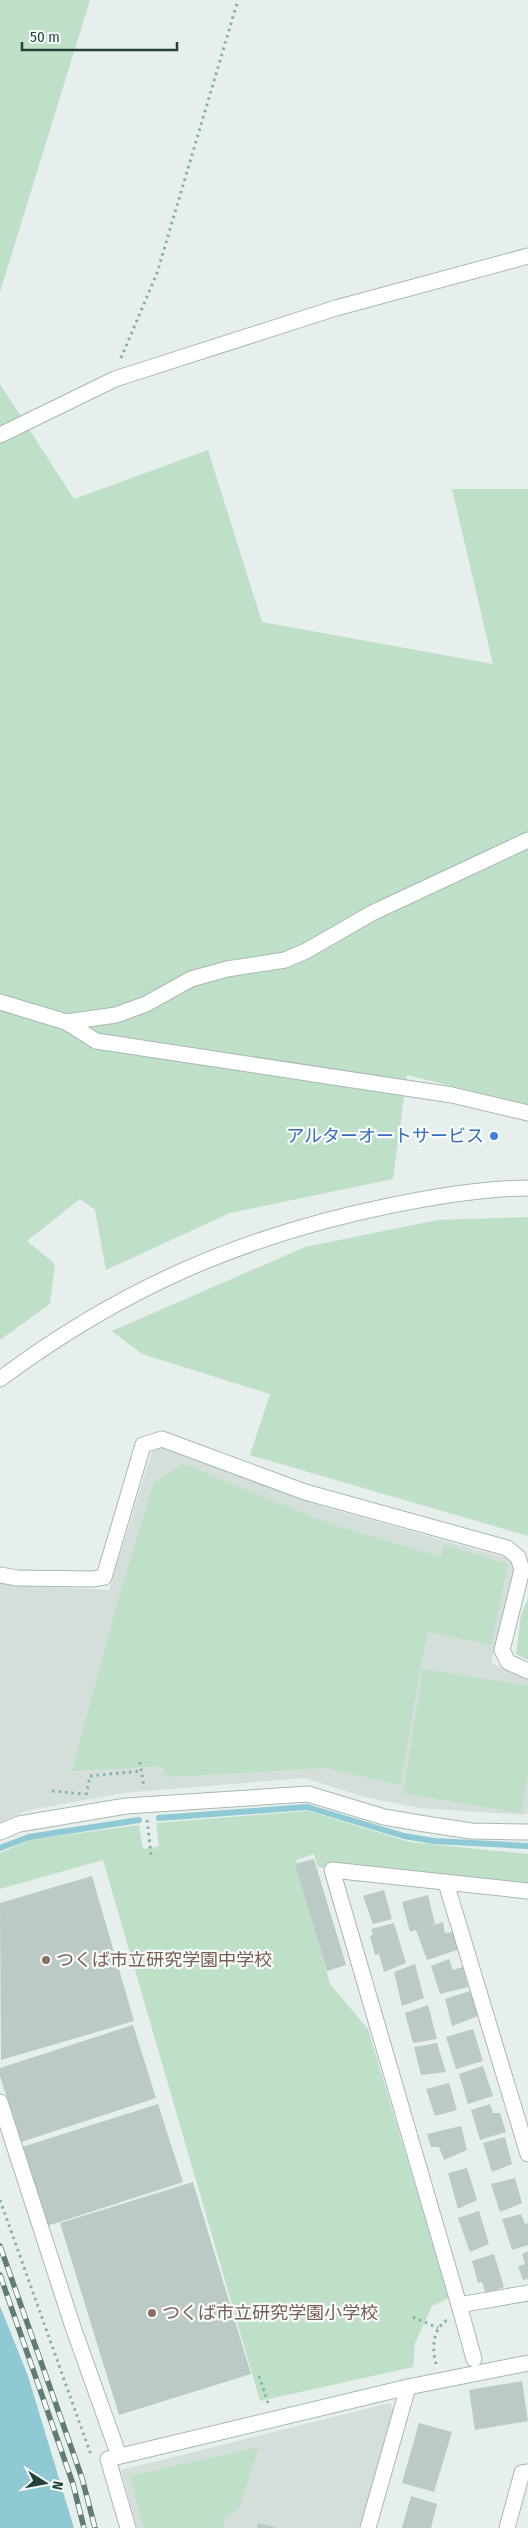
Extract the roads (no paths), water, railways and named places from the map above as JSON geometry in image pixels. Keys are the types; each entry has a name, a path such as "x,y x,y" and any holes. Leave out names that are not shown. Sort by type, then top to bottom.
{"street":[{"path":"0,435 114,379 336,308 528,256"},
{"path":"66,1022 116,1015 146,1004 191,979 227,969 285,960 306,951 372,913 528,840"},
{"path":"0,1002 66,1022 96,1041 452,1095 528,1112"},
{"path":"0,1379 81,1322 150,1285 213,1256 276,1234 349,1214 438,1196 510,1188 528,1188"},
{"path":"0,1576 92,1579 104,1577 143,1445 162,1439 305,1492 507,1548 518,1557 522,1570 502,1650 508,1662 528,1671"},
{"path":"0,1832 19,1824 126,1806 308,1794 384,1816 419,1823 472,1831 528,1832"},
{"path":"474,2359 332,1870 528,1891"},
{"path":"446,1883 528,2154"},
{"path":"0,2102 73,2327 119,2456"},
{"path":"460,2311 528,2293"},
{"path":"128,2528 108,2459 408,2387 528,2363"},
{"path":"368,2528 408,2387"},
{"path":"507,2528 522,2473 528,2472"}],"water":[{"path":"0,2306 28,2376 74,2528 0,2528"}],"waterway":[{"path":"159,1818 307,1807 404,1836 434,1841 528,1846"},
{"path":"0,1848 29,1837 139,1820"}],"railway":[{"path":"0,2246 82,2478 95,2528"},
{"path":"0,2275 73,2484 84,2528"}],"place":[{"name":"アルターオートサービス","path":"494,1136"},
{"name":"つくば市立研究学園中学校","path":"46,1960"},
{"name":"つくば市立研究学園小学校","path":"152,2313"}]}
